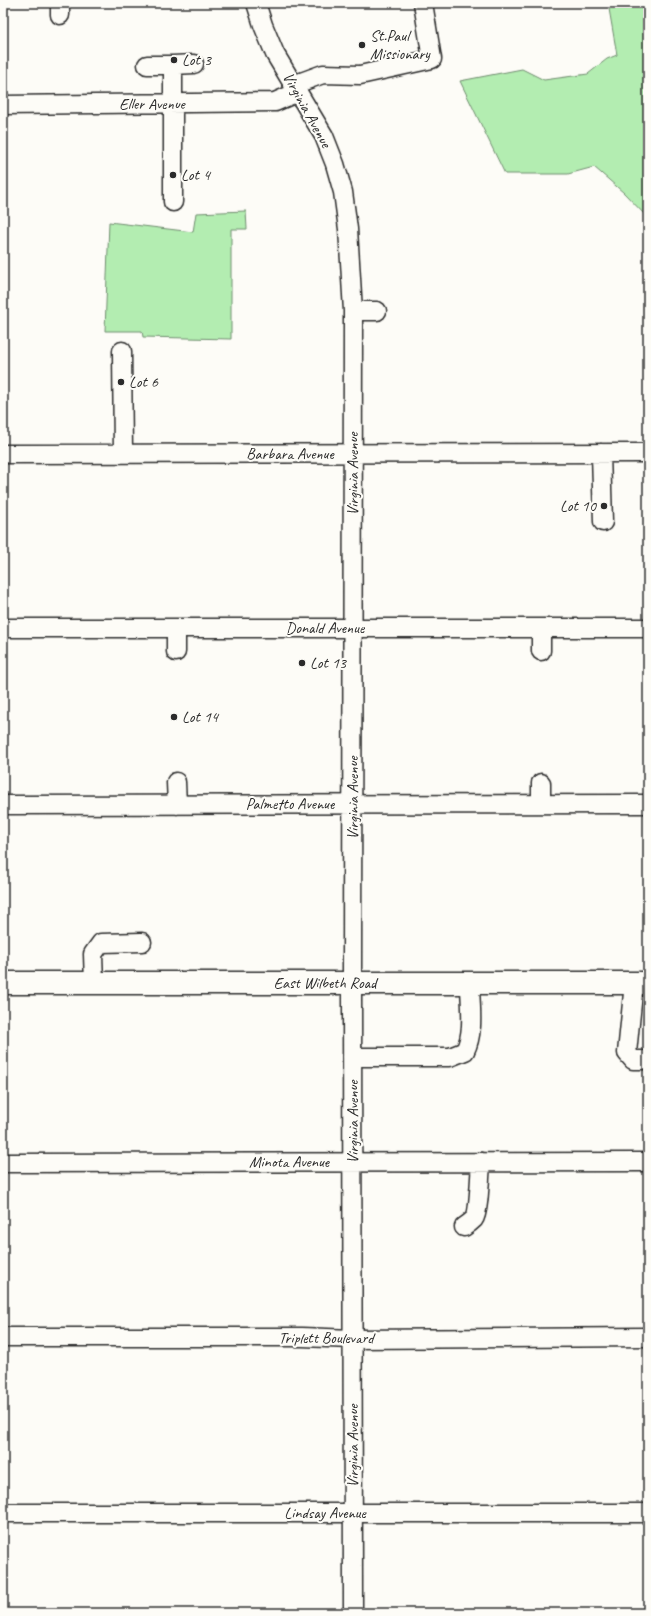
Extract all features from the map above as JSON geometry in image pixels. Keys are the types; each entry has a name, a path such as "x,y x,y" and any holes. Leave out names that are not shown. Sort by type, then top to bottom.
{"main road":[{"name":"East Wilbeth Road","path":"3,984 641,983"}],"street":[{"name":"Virginia Avenue","path":"256,3 275,54 324,136 335,164 343,192 348,229 354,312 352,404 354,454 352,805 353,1613"},
{"name":"Eller Avenue","path":"3,105 275,102 296,88 323,74 360,75 432,59 423,3"},
{"path":"147,65 194,64"},
{"path":"173,65 173,202"},
{"path":"354,312 377,312"},
{"path":"122,351 123,454"},
{"path":"601,453 603,522"},
{"name":"Barbara Avenue","path":"3,454 648,453"},
{"name":"Donald Avenue","path":"3,628 648,628"},
{"path":"176,628 176,652"},
{"path":"541,628 541,651"},
{"path":"176,782 176,804"},
{"path":"541,783 541,804"},
{"name":"Palmetto Avenue","path":"3,805 648,804"},
{"path":"94,983 93,954 101,943 142,942"},
{"path":"352,1057 450,1057 465,1051 469,1043 471,1031 470,983"},
{"path":"641,983 627,1053 632,1060 648,1060"},
{"path":"464,1227 474,1219 478,1210 481,1162"},
{"name":"Minota Avenue","path":"3,1163 648,1162"},
{"name":"Triplett Boulevard","path":"3,1337 648,1337"},
{"name":"Lindsay Avenue","path":"3,1513 648,1513"}],"green space":[{"path":"608,3 648,3 648,218 624,193 594,167 568,174 505,174 460,81 522,69 544,80 588,74 607,59 617,55"},
{"path":"246,211 247,229 231,229 231,339 143,337 142,331 105,331 109,222 193,232 196,213"}],"place":[{"name":"St.Paul Missionary","path":"362,45"},
{"name":"Lot 3","path":"174,60"},
{"name":"Lot 4","path":"173,175"},
{"name":"Lot 6","path":"121,382"},
{"name":"Lot 10","path":"604,506"},
{"name":"Lot 13","path":"302,663"},
{"name":"Lot 14","path":"174,717"}]}
